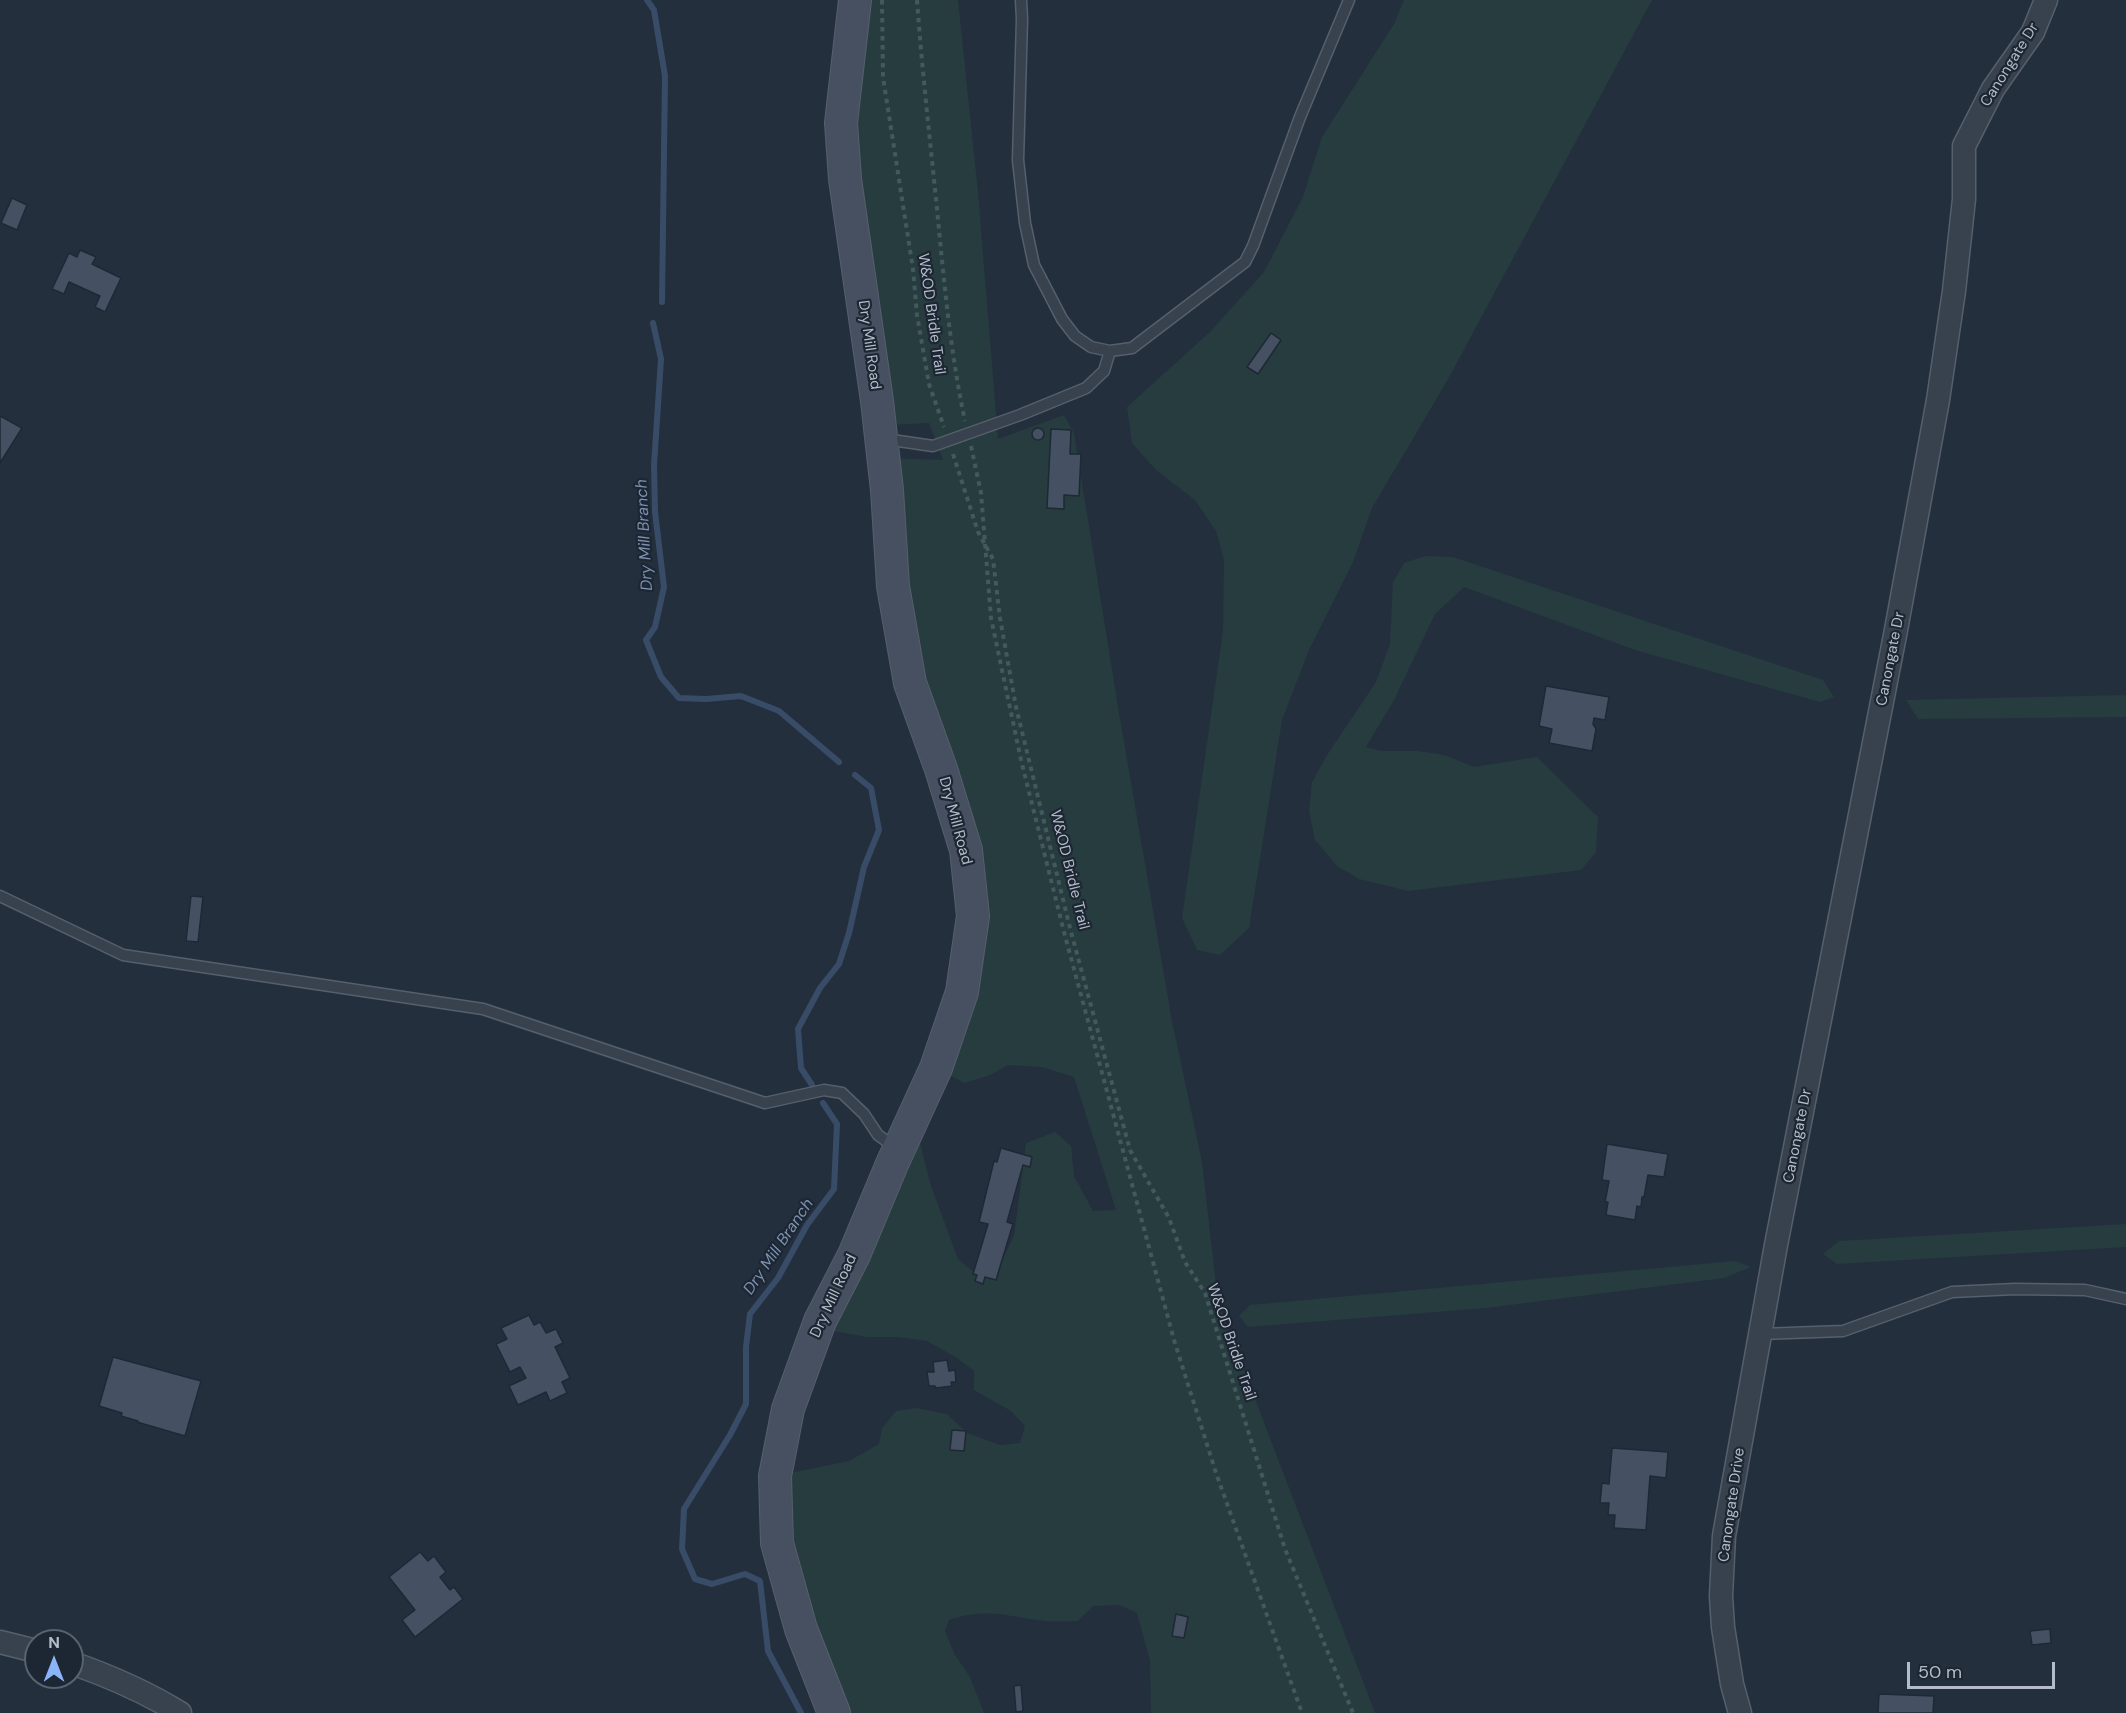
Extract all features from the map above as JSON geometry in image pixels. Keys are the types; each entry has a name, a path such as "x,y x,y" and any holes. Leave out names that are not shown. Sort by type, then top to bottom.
{"street":[{"name":"Dry Mill Road","path":"834,1713 801,1629 777,1543 775,1476 788,1409 820,1321 854,1255 898,1149 932,1080 962,992 973,916 966,850 941,769 910,683 893,586 887,490 846,179 841,123 855,0"},
{"name":"Canongate Dr","path":"1761,1334 1776,1245 1896,630 1936,412 1965,199 1965,147 1993,89 2033,32 2046,0"},
{"name":"Canongate Drive","path":"1740,1713 1727,1656 1722,1566 1729,1507 1761,1334"},
{"path":"0,1642 24,1648"},
{"path":"84,1667 150,1696 180,1713"}],"lane":[{"path":"1021,0 1018,160 1025,223 1035,265 1062,319 1075,336 1091,347 1110,351 1132,348 1245,262 1253,246 1300,117 1348,0"},
{"path":"881,439 933,446 950,441 1086,388 1104,371 1110,351"},
{"path":"0,896 123,955 483,1010 765,1103 824,1090 842,1093 864,1114 878,1135 898,1149"},
{"path":"1761,1334 1843,1331 1952,1292 2015,1289 2085,1290 2126,1299"}],"path":[{"name":"W&OD Bridle Trail","path":"882,0 883,77 929,384 950,441 978,532 993,559 1000,618 1016,707 1070,928 1130,1150 1169,1218 1185,1262 1205,1293 1285,1549 1353,1713"},
{"path":"917,0 949,326 957,385 981,493 991,618 1021,760 1064,932 1174,1340 1216,1473 1302,1713"}],"green space":[{"path":"866,0 958,0 978,192 998,439 1064,415 1074,433 1172,1021 1202,1162 1218,1302 1375,1713 1151,1713 1150,1661 1137,1613 1119,1605 1093,1606 1078,1621 1046,1621 986,1614 949,1620 945,1631 955,1655 970,1677 984,1713 834,1713 775,1476 849,1461 879,1444 882,1428 896,1411 916,1408 947,1414 967,1433 1000,1445 1020,1443 1025,1426 1011,1411 974,1390 974,1371 957,1358 927,1341 898,1337 867,1337 817,1328 918,1108 920,1143 930,1183 958,1259 977,1275 995,1274 1014,1236 1026,1143 1055,1132 1071,1146 1074,1176 1093,1211 1116,1210 1074,1077 1042,1067 1008,1065 988,1076 964,1083 936,1068 970,941 941,769 883,458 943,460 929,423 889,425 854,178 853,76"},
{"path":"1404,0 1652,0 1447,381 1372,508 1353,562 1309,650 1282,720 1249,928 1220,955 1197,950 1182,918 1223,631 1224,560 1216,531 1195,500 1156,470 1132,443 1127,407 1210,332 1264,272 1303,197 1322,137 1394,24"},
{"path":"1425,556 1453,557 1823,680 1834,697 1820,702 1635,650 1464,587 1435,614 1394,700 1366,747 1381,751 1418,751 1444,755 1474,767 1537,757 1598,817 1596,852 1581,870 1408,891 1359,879 1337,866 1315,840 1309,810 1312,782 1329,752 1376,682 1390,644 1393,582 1404,563"},
{"path":"2126,695 2126,717 1918,719 1906,700"},
{"path":"2126,1224 2126,1247 1837,1264 1823,1254 1839,1241"},
{"path":"1735,1261 1751,1267 1724,1278 1486,1308 1248,1327 1239,1316 1250,1305"}],"building":[{"path":"12,198 27,205 17,230 1,223"},
{"path":"80,250 96,257 92,264 121,278 105,312 95,307 100,296 69,282 64,294 52,289 69,253 77,257"},
{"path":"1271,333 1281,340 1258,374 1247,367"},
{"path":"0,416 22,428 0,463"},
{"path":"1040,428 1044,434 1040,440 1036,440 1032,432"},
{"path":"1051,429 1071,430 1070,454 1081,454 1079,496 1064,495 1064,509 1047,508"},
{"path":"1546,686 1609,697 1605,720 1594,718 1593,724 1596,729 1592,751 1549,743 1552,729 1539,726"},
{"path":"191,896 203,897 198,942 186,941"},
{"path":"1607,1144 1668,1154 1664,1177 1648,1175 1644,1197 1642,1197 1641,1207 1637,1206 1635,1220 1606,1215 1608,1202 1605,1202 1609,1181 1602,1180"},
{"path":"1001,1148 1032,1157 1030,1167 1023,1165 1007,1222 1013,1224 996,1280 985,1277 983,1284 975,1281 977,1275 973,1274 988,1224 979,1222 994,1161 997,1162"},
{"path":"529,1315 534,1325 540,1322 546,1333 556,1329 563,1343 555,1347 570,1378 562,1382 567,1393 550,1401 546,1392 518,1405 509,1386 526,1378 520,1367 510,1372 496,1344 507,1339 501,1328"},
{"path":"113,1357 201,1381 185,1436 137,1422 121,1416 122,1413 99,1406"},
{"path":"947,1360 949,1371 955,1370 956,1382 951,1382 952,1386 936,1388 929,1386 927,1372 934,1372 933,1362"},
{"path":"952,1430 966,1431 964,1451 950,1450"},
{"path":"1612,1448 1668,1452 1666,1478 1650,1476 1646,1530 1614,1528 1615,1515 1608,1515 1609,1503 1600,1503 1602,1483 1609,1484"},
{"path":"420,1552 428,1561 434,1556 446,1572 440,1577 450,1590 454,1587 463,1599 415,1637 402,1620 415,1610 389,1577"},
{"path":"1176,1614 1188,1617 1184,1638 1172,1636"},
{"path":"2050,1629 2051,1643 2032,1645 2030,1631"},
{"path":"1021,1685 1023,1711 1016,1712 1014,1686"},
{"path":"1879,1694 1934,1696 1933,1713 1878,1713"}],"waterway":[{"name":"Dry Mill Branch","path":"647,0 654,10 665,76 662,302"},
{"name":"Dry Mill Branch","path":"653,323 661,359 654,465 655,512 664,587 655,627 646,640 661,677 679,698 706,699 741,696 779,711 839,762"},
{"name":"Dry Mill Branch","path":"812,1085 801,1068 798,1029 820,988 839,964 849,933 864,867 879,830 871,788 855,775"},
{"name":"Dry Mill Branch","path":"801,1713 768,1651 760,1581 745,1574 712,1584 695,1579 682,1549 684,1509 730,1435 746,1404 746,1347 750,1314 778,1278 807,1225 834,1189 837,1124 823,1103"}]}
